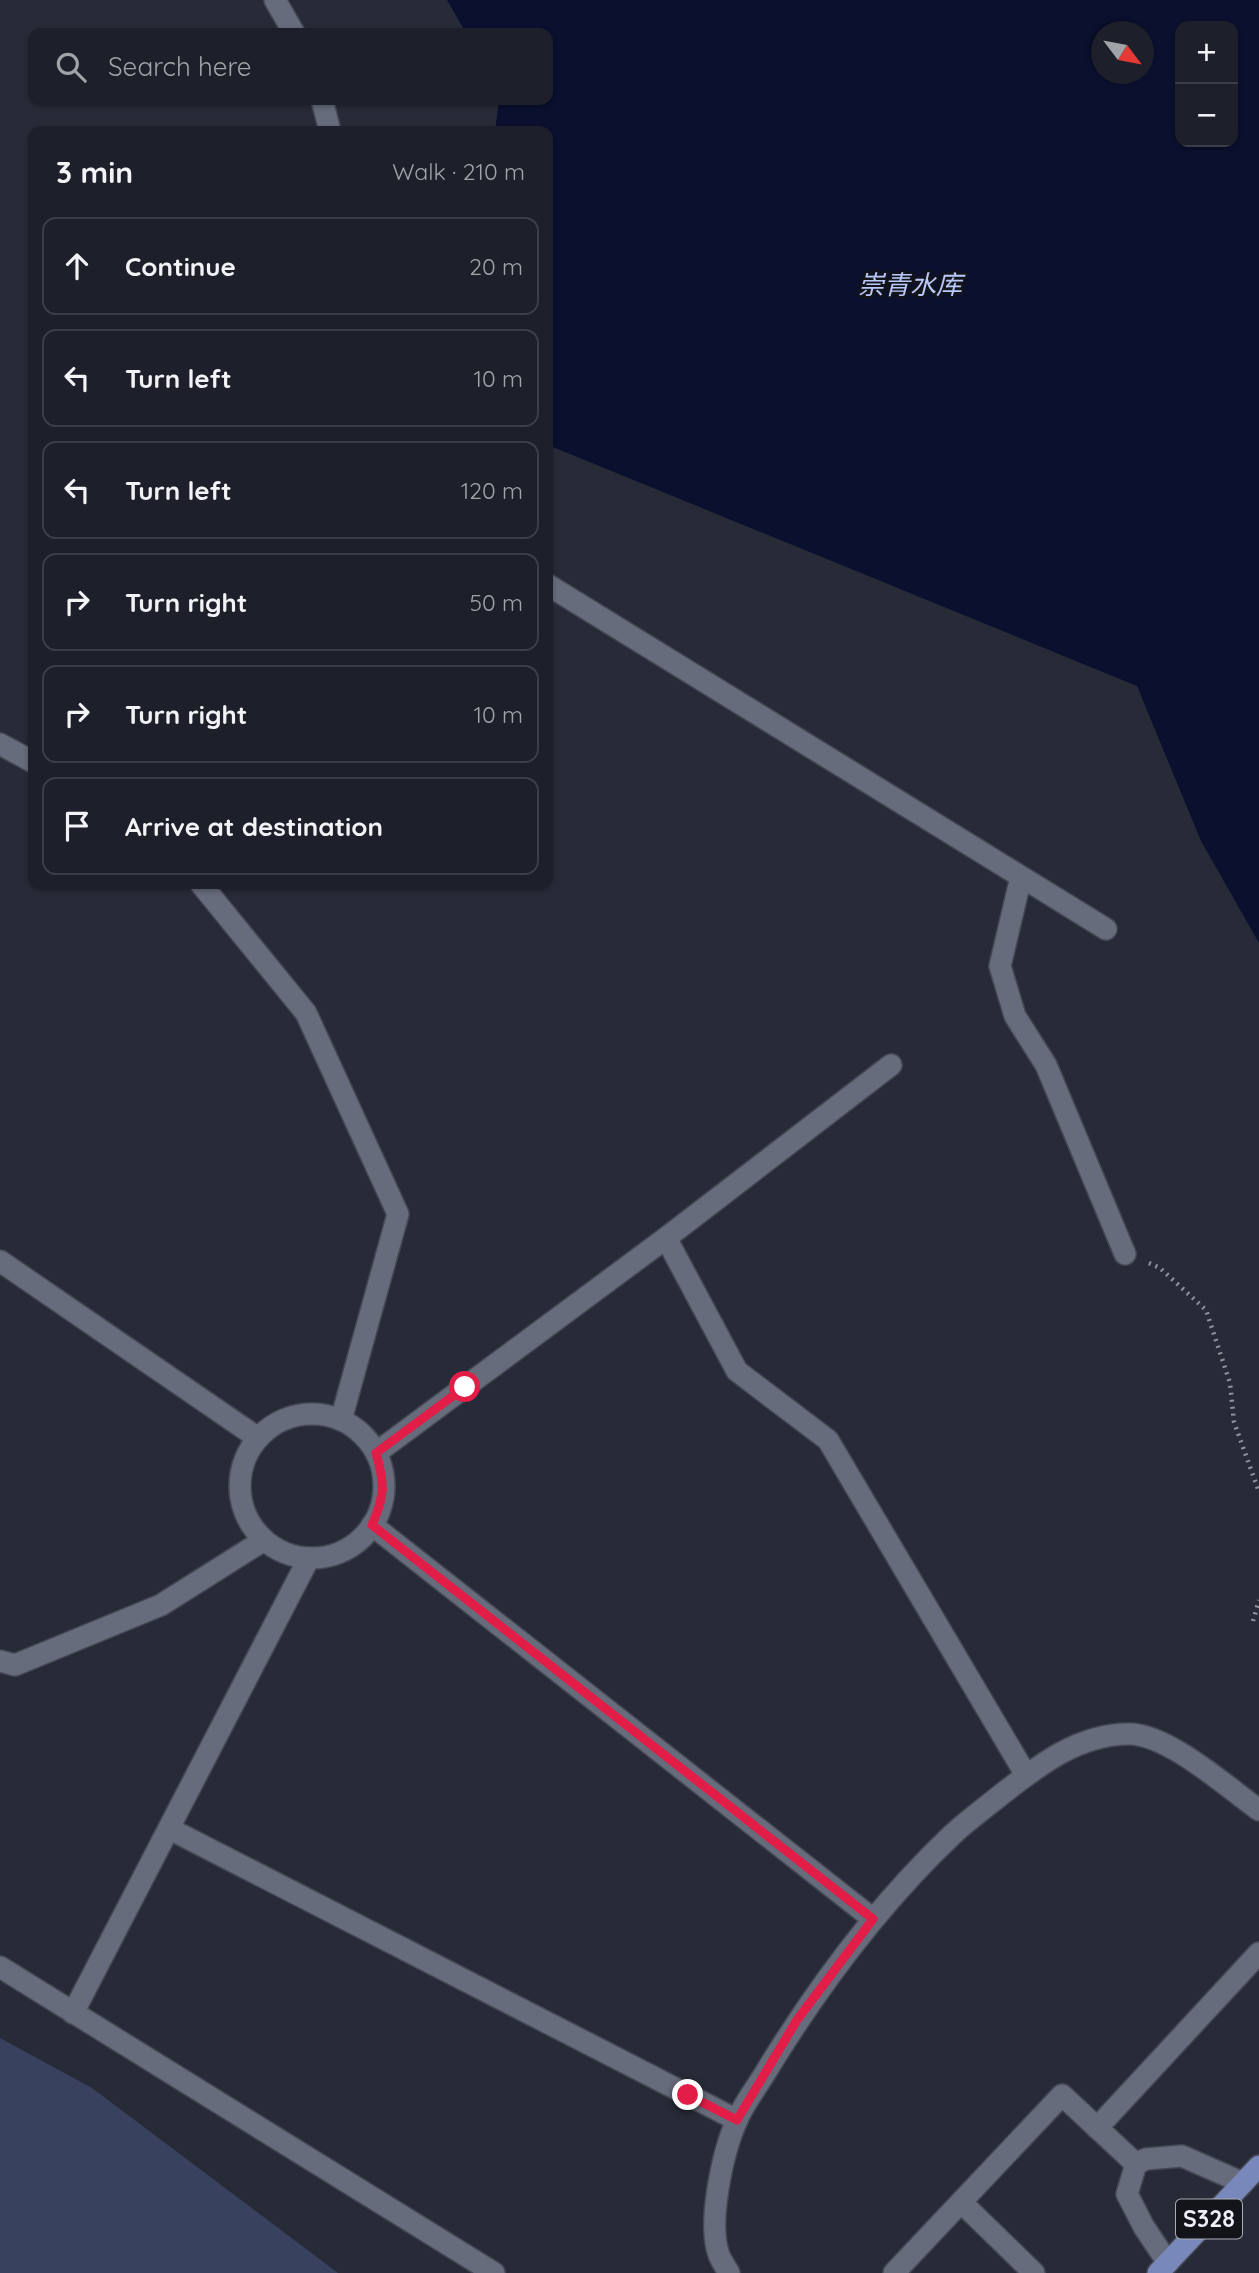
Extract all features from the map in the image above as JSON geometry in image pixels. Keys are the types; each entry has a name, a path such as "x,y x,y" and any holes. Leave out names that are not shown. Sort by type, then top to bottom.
{"main road":[{"name":"S328","path":"1163,2268 1259,2166"}],"street":[{"path":"275,0 291,28"},
{"path":"322,105 329,126"},
{"path":"553,588 1106,929"},
{"path":"0,744 28,759"},
{"path":"1021,877 1000,966 1015,1016 1046,1065 1125,1254"},
{"path":"205,889 306,1013 398,1214 341,1420"},
{"path":"376,1453 666,1238 891,1065"},
{"path":"666,1238 737,1371 828,1440 1026,1775"},
{"path":"0,1261 258,1438"},
{"path":"319,1414 341,1420 362,1433 376,1453 383,1477 382,1503 372,1525 355,1543 333,1555 309,1558 285,1553 264,1540 249,1523 241,1502 240,1480 246,1459 258,1438 275,1424 296,1415 319,1414"},
{"path":"372,1525 873,1919"},
{"path":"0,1661 15,1665 161,1605 264,1540"},
{"path":"74,2013 309,1558"},
{"path":"729,2273 719,2254 715,2231 717,2187 737,2120 797,2020 873,1919 954,1833 1052,1757 1077,1745 1128,1734 1152,1737 1171,1747 1259,1810"},
{"path":"170,1829 737,2120"},
{"path":"1097,2128 1259,1953"},
{"path":"0,1967 494,2273"},
{"path":"894,2273 1062,2095 1136,2164"},
{"path":"1163,2268 1127,2194 1136,2164 1146,2159 1182,2156 1243,2183"},
{"path":"961,2202 1034,2273"}],"path":[{"path":"1125,1254 1160,1268 1206,1310 1230,1383 1234,1422 1259,1492"},
{"path":"1253,1621 1259,1600"}],"shaded area":[{"path":"0,2038 92,2088 338,2273 0,2273"}],"water":[{"name":"崇青水库","path":"447,0 1259,0 1259,943 1201,841 1137,686 553,447 553,126 496,126 498,105 553,105 553,28 463,28"}],"route":[{"path":"465,1387 376,1453 383,1477 382,1503 372,1525 873,1919 797,2020 737,2120 688,2095"}]}
